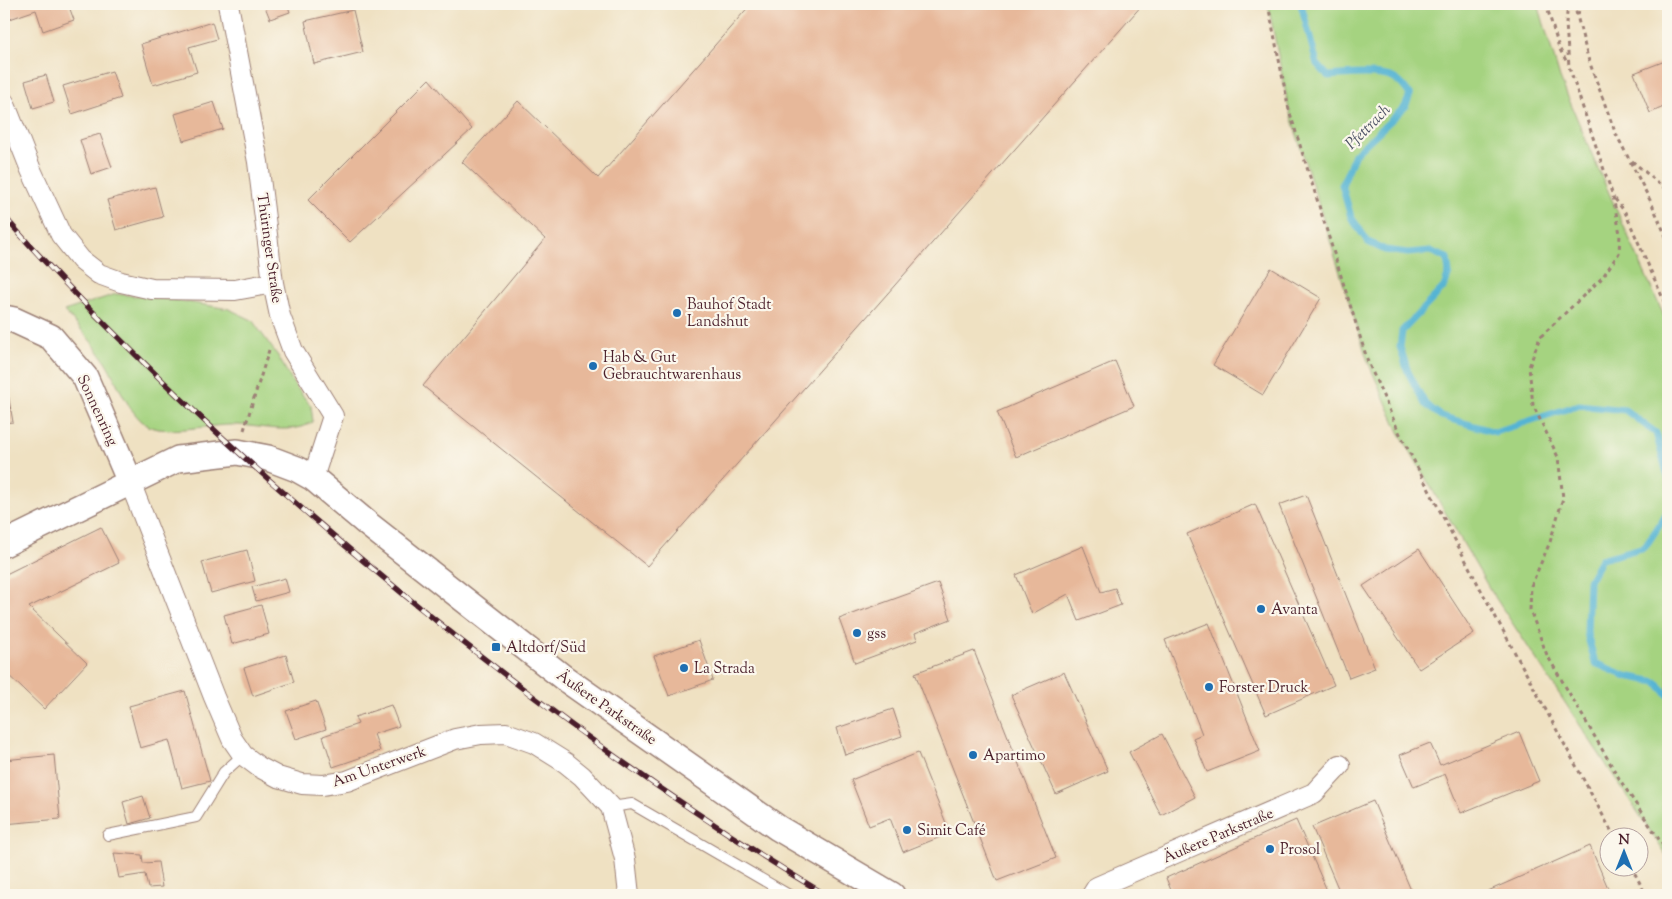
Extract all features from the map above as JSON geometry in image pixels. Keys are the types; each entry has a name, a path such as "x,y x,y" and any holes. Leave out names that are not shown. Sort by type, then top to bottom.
{"street":[{"name":"Thüringer Straße","path":"228,4 258,162 273,283 280,316 293,351 332,416 314,478"},
{"path":"4,102 31,170 61,234 81,260 99,274 121,282 152,289 235,290 273,283"},
{"name":"Sonnenring","path":"4,318 14,320 51,337 85,377 130,482"},
{"path":"4,544 178,459 237,452 268,458 297,468 314,478"},
{"name":"Äußere Parkstraße","path":"314,478 369,526 564,678 772,824 892,895"},
{"name":"Am Unterwerk","path":"130,482 214,697 232,739 244,755 259,767 278,777 302,784 324,785 347,781 455,739 481,734 506,733 534,743 566,763 582,776 611,807 625,859 629,895"},
{"name":"Äußere Parkstraße","path":"1092,895 1097,886 1314,793 1340,765"}],"lane":[{"path":"108,835 196,818 224,772 244,755"},
{"path":"611,807 632,804 789,895"}],"path":[{"path":"1268,4 1288,110 1368,362 1408,450 1609,826"},
{"path":"1546,4 1613,196 1620,234 1618,253 1602,278 1540,337 1529,367 1533,405 1558,458 1563,498 1550,542 1531,586 1530,610 1547,655 1620,780 1667,851 1665,863 1668,876"},
{"path":"1568,4 1566,23 1569,67"},
{"path":"1574,4 1588,58 1611,123 1668,241"},
{"path":"1578,16 1580,4"},
{"path":"1630,160 1668,191"},
{"path":"1613,196 1625,212 1668,310"},
{"path":"237,452 280,316"},
{"path":"1636,876 1646,895"}],"green space":[{"path":"1268,4 1538,4 1560,78 1668,325 1668,858 1650,831 1650,826 1647,826 1489,588 1399,432 1368,362 1289,110"},
{"path":"116,294 175,300 229,309 252,320 278,356 293,383 311,406 313,422 304,426 286,429 228,425 168,430 148,426 132,410 99,352 64,311"}],"building":[{"path":"4,4 68,4 74,20 43,31 36,10 4,21"},
{"path":"264,4 287,4 290,12 270,19"},
{"name":"Bauhof Stadt Landshut","path":"751,4 1143,4 647,566 423,386 545,239 462,162 518,101 598,178"},
{"path":"353,10 363,52 314,64 305,21"},
{"path":"212,22 217,39 189,47 197,72 153,85 141,44"},
{"path":"1665,61 1668,68 1668,105 1650,113 1634,73"},
{"path":"112,71 121,98 72,114 63,86"},
{"path":"46,75 54,102 33,108 25,81"},
{"path":"429,79 472,129 350,242 308,200"},
{"path":"214,102 223,129 183,141 175,114"},
{"path":"100,134 112,167 91,174 80,140"},
{"path":"155,187 163,217 116,230 107,200"},
{"path":"1271,268 1321,298 1263,395 1213,365"},
{"path":"1115,361 1134,406 1016,457 997,412"},
{"path":"4,371 13,422 4,423"},
{"path":"1306,495 1375,668 1349,678 1279,505"},
{"name":"Avanta","path":"1255,504 1334,685 1266,715 1187,534"},
{"path":"101,527 119,563 29,607 87,663 44,709 4,671 4,575"},
{"path":"1083,546 1101,592 1115,588 1121,605 1079,621 1068,594 1032,614 1016,575"},
{"path":"1419,549 1474,633 1419,669 1363,586"},
{"path":"247,550 255,581 211,593 202,562"},
{"path":"285,578 289,592 256,601 252,587"},
{"path":"938,583 951,619 915,633 917,640 855,663 839,619"},
{"path":"261,605 269,634 232,644 224,615"},
{"name":"Forster Druck","path":"1209,623 1260,751 1207,772 1193,738 1202,734 1165,640"},
{"name":"La Strada","path":"699,640 713,680 669,696 654,656"},
{"path":"974,651 1056,858 997,881 915,673"},
{"path":"286,655 294,682 253,696 244,668"},
{"path":"1064,672 1108,771 1056,794 1011,695"},
{"path":"185,691 210,781 182,788 169,740 140,748 129,706"},
{"path":"316,701 326,729 296,739 286,711"},
{"path":"391,705 399,726 374,734 380,751 333,767 323,736 358,724 355,717"},
{"path":"893,709 902,736 845,755 837,728"},
{"path":"1519,732 1539,781 1461,813 1445,774 1414,787 1400,755 1430,743 1440,765"},
{"path":"1162,734 1195,797 1161,815 1129,752"},
{"path":"918,753 950,833 903,852 890,818 869,826 851,780"},
{"path":"54,755 60,819 4,824 4,760"},
{"path":"143,796 150,818 129,824 123,802"},
{"path":"1373,801 1413,895 1341,895 1312,827"},
{"name":"Prosol","path":"1296,820 1329,895 1173,895 1166,878"},
{"path":"1590,846 1600,869 1600,876 1603,876 1611,895 1479,895"},
{"path":"114,853 142,855 143,863 158,862 162,887 148,888 145,874 119,878"}],"waterway":[{"name":"Pfettrach","path":"1301,4 1317,64 1328,76 1361,74 1386,76 1398,81 1410,95 1405,107 1355,154 1342,185 1351,217 1368,242 1385,250 1408,253 1430,251 1447,258 1449,273 1444,287 1402,331 1400,347 1408,372 1425,404 1441,416 1495,432 1579,405 1625,410 1656,433 1668,477"},
{"name":"Pfettrach","path":"1668,512 1645,547 1601,559 1589,581 1587,633 1595,663 1626,676 1656,682 1668,695"}],"railway":[{"path":"4,216 92,311 190,407 291,499 418,606 550,709 617,758 686,806 826,895"}],"place":[{"name":"Bauhof Stadt Landshut","path":"677,313"},
{"name":"Hab & Gut Gebrauchtwarenhaus","path":"593,366"},
{"name":"Avanta","path":"1261,609"},
{"name":"gss","path":"857,633"},
{"name":"Altdorf/Süd","path":"496,647"},
{"name":"La Strada","path":"684,668"},
{"name":"Forster Druck","path":"1209,687"},
{"name":"Apartimo","path":"973,755"},
{"name":"Simit Café","path":"907,830"},
{"name":"Prosol","path":"1270,849"}]}
